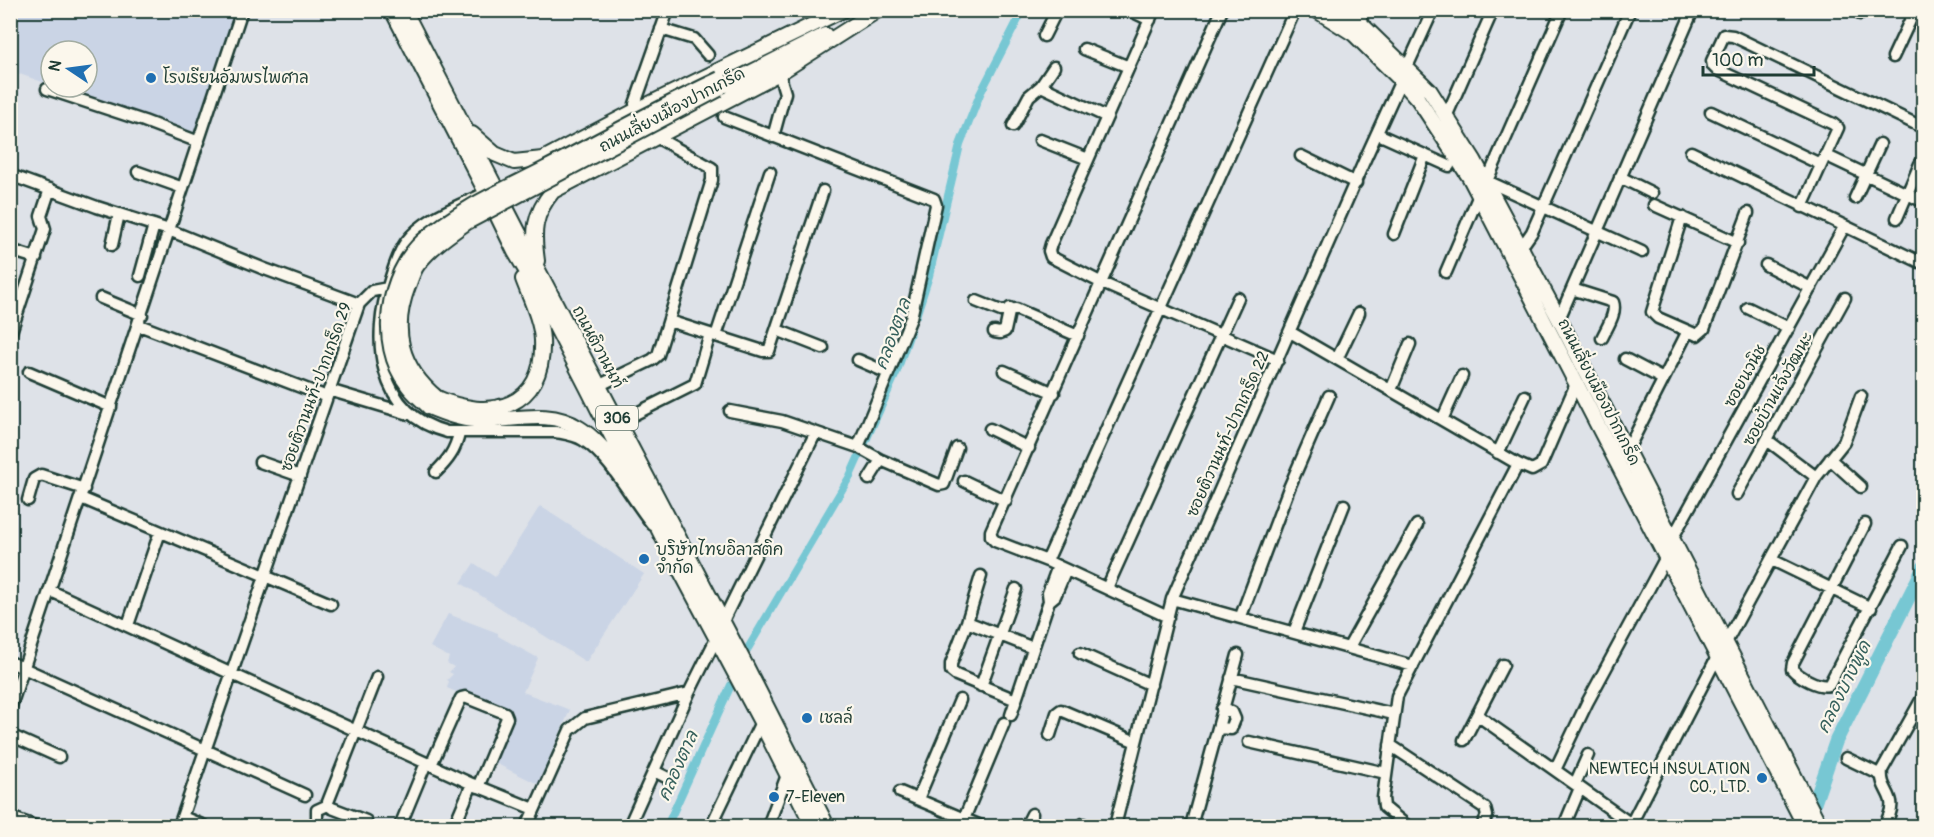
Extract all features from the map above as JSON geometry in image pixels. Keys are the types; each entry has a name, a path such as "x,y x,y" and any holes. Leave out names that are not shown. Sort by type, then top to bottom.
{"main road":[{"name":"ถนนติวานนท์","path":"392,10 813,826"},
{"name":"ถนนติวานนท์","path":"404,10 723,621 827,826"},
{"name":"ถนนเลี่ยงเมืองปากเกร็ด","path":"464,127 495,154 514,162 543,159 637,110 843,10"},
{"path":"640,491 595,440 568,423 554,418 531,416 473,420 450,415 433,402 414,376 401,342 402,305 416,267 430,249 467,222 723,82 849,10"},
{"name":"ถนนเลี่ยงเมืองปากเกร็ด","path":"1316,10 1354,34 1405,74 1431,91 1486,181 1559,318 1802,793 1814,825"},
{"name":"ถนนเลี่ยงเมืองปากเกร็ด","path":"1341,10 1361,16 1405,74 1418,99 1479,195 1797,813 1814,825"},
{"name":"ถนนเลี่ยงเมืองปากเกร็ด","path":"553,191 779,73 877,11"},
{"path":"723,82 877,11"},
{"path":"549,155 538,170 537,181 546,190 553,191"},
{"path":"539,272 535,226 545,201 553,191"},
{"path":"433,402 464,408 490,409 515,401 533,383 542,361 542,339 515,252"}],"street":[{"path":"10,709 242,10"},
{"path":"637,110 635,104 668,10"},
{"path":"1044,36 1057,10"},
{"path":"1129,10 1152,15 1049,251 1051,257 1102,283 1278,360"},
{"path":"1168,616 1047,561 995,541 991,537 991,531 1222,10"},
{"path":"1047,561 1295,10"},
{"name":"ซอยติวานนท์-ปากเกร็ด 22","path":"1115,826 1172,599 1433,10"},
{"path":"1446,117 1493,10"},
{"path":"1562,10 1486,181 1642,252"},
{"path":"1520,245 1528,238 1630,10"},
{"path":"1559,318 1694,10"},
{"path":"1893,57 1915,10"},
{"path":"662,28 694,39 708,55"},
{"path":"1802,207 1838,128 1713,66 1712,61 1724,35 1733,36 1923,128"},
{"path":"1084,49 1129,67"},
{"path":"1013,126 1029,96 1041,86 1054,67"},
{"path":"773,137 785,93 779,73"},
{"path":"1041,86 1107,117"},
{"path":"77,99 199,142"},
{"path":"1711,112 1823,159 1866,174 1923,202"},
{"path":"724,117 934,199 936,205 911,318 888,373 863,449"},
{"path":"1378,134 1449,166"},
{"path":"600,384 655,358 669,321 713,174 712,168 656,137"},
{"path":"1040,140 1088,159"},
{"path":"1855,198 1880,144"},
{"path":"1691,153 1923,264"},
{"path":"1394,234 1425,155"},
{"path":"1301,156 1356,183"},
{"path":"1897,218 1920,164"},
{"path":"138,172 183,188"},
{"path":"619,422 695,384 770,172"},
{"path":"10,175 169,230 359,304"},
{"path":"1620,177 1652,193"},
{"path":"10,335 16,299 36,258 45,229 41,216 50,189"},
{"path":"669,321 769,351 823,191"},
{"path":"412,415 392,391 381,354 379,339 381,313 387,288 404,244 417,229 486,192"},
{"path":"1446,272 1479,195"},
{"path":"1654,205 1738,243"},
{"path":"1682,217 1652,312 1658,318 1697,335 1704,329 1748,213"},
{"path":"112,246 119,214"},
{"path":"140,276 154,225"},
{"name":"ซอยนวนิช","path":"1672,540 1844,227"},
{"path":"10,249 36,258"},
{"path":"1767,265 1811,288"},
{"name":"ซอยติวานนท์-ปากเกร็ด 29","path":"181,822 359,304 372,291 387,288"},
{"path":"1572,289 1613,302 1614,313 1602,338"},
{"path":"101,298 140,320 328,393 412,415 437,430 459,434 556,432 582,439 610,466 635,503 663,538"},
{"path":"1107,588 1238,298"},
{"name":"ซอยบ้านแจ้งวัฒนะ","path":"1737,494 1845,298"},
{"path":"976,302 1002,311 1010,308 1016,309 1078,336"},
{"path":"994,332 1005,331 1010,308"},
{"path":"1748,308 1789,328"},
{"path":"1337,359 1359,313"},
{"path":"777,330 823,348"},
{"path":"1627,451 1688,331"},
{"path":"1290,332 1498,453 1532,470 1541,465 1576,384"},
{"path":"1390,390 1410,344"},
{"path":"1625,359 1663,379"},
{"path":"858,360 888,373"},
{"path":"1004,371 1054,393"},
{"path":"29,372 111,407"},
{"path":"1442,420 1462,375"},
{"path":"1241,616 1289,488 1329,396"},
{"path":"1498,453 1525,396"},
{"path":"1725,644 1816,477 1844,442 1861,396"},
{"path":"730,411 782,422 863,449 881,460 939,485 944,484 948,477 957,448"},
{"path":"990,429 1029,448"},
{"path":"436,472 456,448 459,434"},
{"path":"723,621 815,434"},
{"path":"1767,440 1816,477"},
{"path":"1830,459 1861,487"},
{"path":"869,479 881,460"},
{"path":"260,462 300,476"},
{"path":"1407,826 1384,807 1386,773 1397,696 1518,464"},
{"path":"28,500 34,479 41,475 160,532 331,604"},
{"path":"964,482 1006,501"},
{"path":"1294,632 1344,505"},
{"path":"1865,524 1793,663 1792,669 1796,674 1824,687 1830,685 1902,546"},
{"path":"1349,647 1417,525"},
{"path":"128,625 160,532"},
{"path":"1555,770 1587,703 1666,557"},
{"path":"1772,560 1871,608"},
{"path":"964,819 1016,700 1049,601 1055,596 1062,568"},
{"path":"981,576 951,664 951,671 1016,700"},
{"path":"981,686 1016,589"},
{"path":"51,591 475,785 534,809"},
{"path":"1172,599 1241,616 1413,666"},
{"path":"967,622 1033,648"},
{"path":"629,826 716,639"},
{"path":"1080,653 1151,685"},
{"path":"1191,826 1238,655"},
{"path":"1478,715 1633,826 1717,657"},
{"path":"10,662 305,795"},
{"path":"1464,740 1503,665"},
{"path":"328,805 377,677"},
{"path":"1231,678 1394,714"},
{"path":"527,826 570,730 578,722 585,718 689,693"},
{"path":"1884,826 1890,817 1892,800 1881,775 1882,770 1923,695"},
{"path":"400,826 461,698 465,697 505,713 507,718 454,826"},
{"path":"918,799 960,700"},
{"path":"1050,735 1060,710 1136,742"},
{"path":"711,826 761,722"},
{"path":"10,735 59,757"},
{"path":"1249,742 1386,773"},
{"path":"1390,745 1485,808 1487,816 1482,826"},
{"path":"1564,826 1588,755"},
{"path":"1846,758 1881,775"},
{"path":"654,771 668,778"},
{"path":"768,826 787,776"},
{"path":"900,792 981,826"},
{"path":"316,826 317,810 328,805 366,821"},
{"path":"1026,826 1032,814"},
{"path":"11,818 35,826"},
{"path":"181,822 204,826"}],"shaded area":[{"name":"โรงเรียนอัมพรไพศาล","path":"11,11 236,11 196,135 92,99 99,99 99,39 39,39 39,81 11,71"},
{"path":"540,506 644,574 586,662 461,583 474,563 495,577"},
{"path":"448,614 498,633 498,636 538,658 523,692 570,710 538,784 491,761 513,711 470,698 447,688 449,681 447,680 453,674 449,672 454,667 447,663 449,657 430,647"}],"waterway":[{"name":"คลองตาล","path":"916,316 929,276 960,145 980,94 1023,10"},
{"name":"คลองตาล","path":"747,650 850,476 897,371 911,330"},
{"name":"คลองบางพูด","path":"1809,819 1836,741 1924,567"},
{"name":"คลองตาล","path":"667,826 731,685"}],"place":[{"name":"โรงเรียนอัมพรไพศาล","path":"151,78"},
{"name":"บริษัทไทยอิลาสติค จำกัด","path":"644,559"},
{"name":"เชลล์","path":"807,718"},
{"name":"NEWTECH INSULATION CO., LTD.","path":"1762,778"},
{"name":"7-Eleven","path":"774,797"}]}
